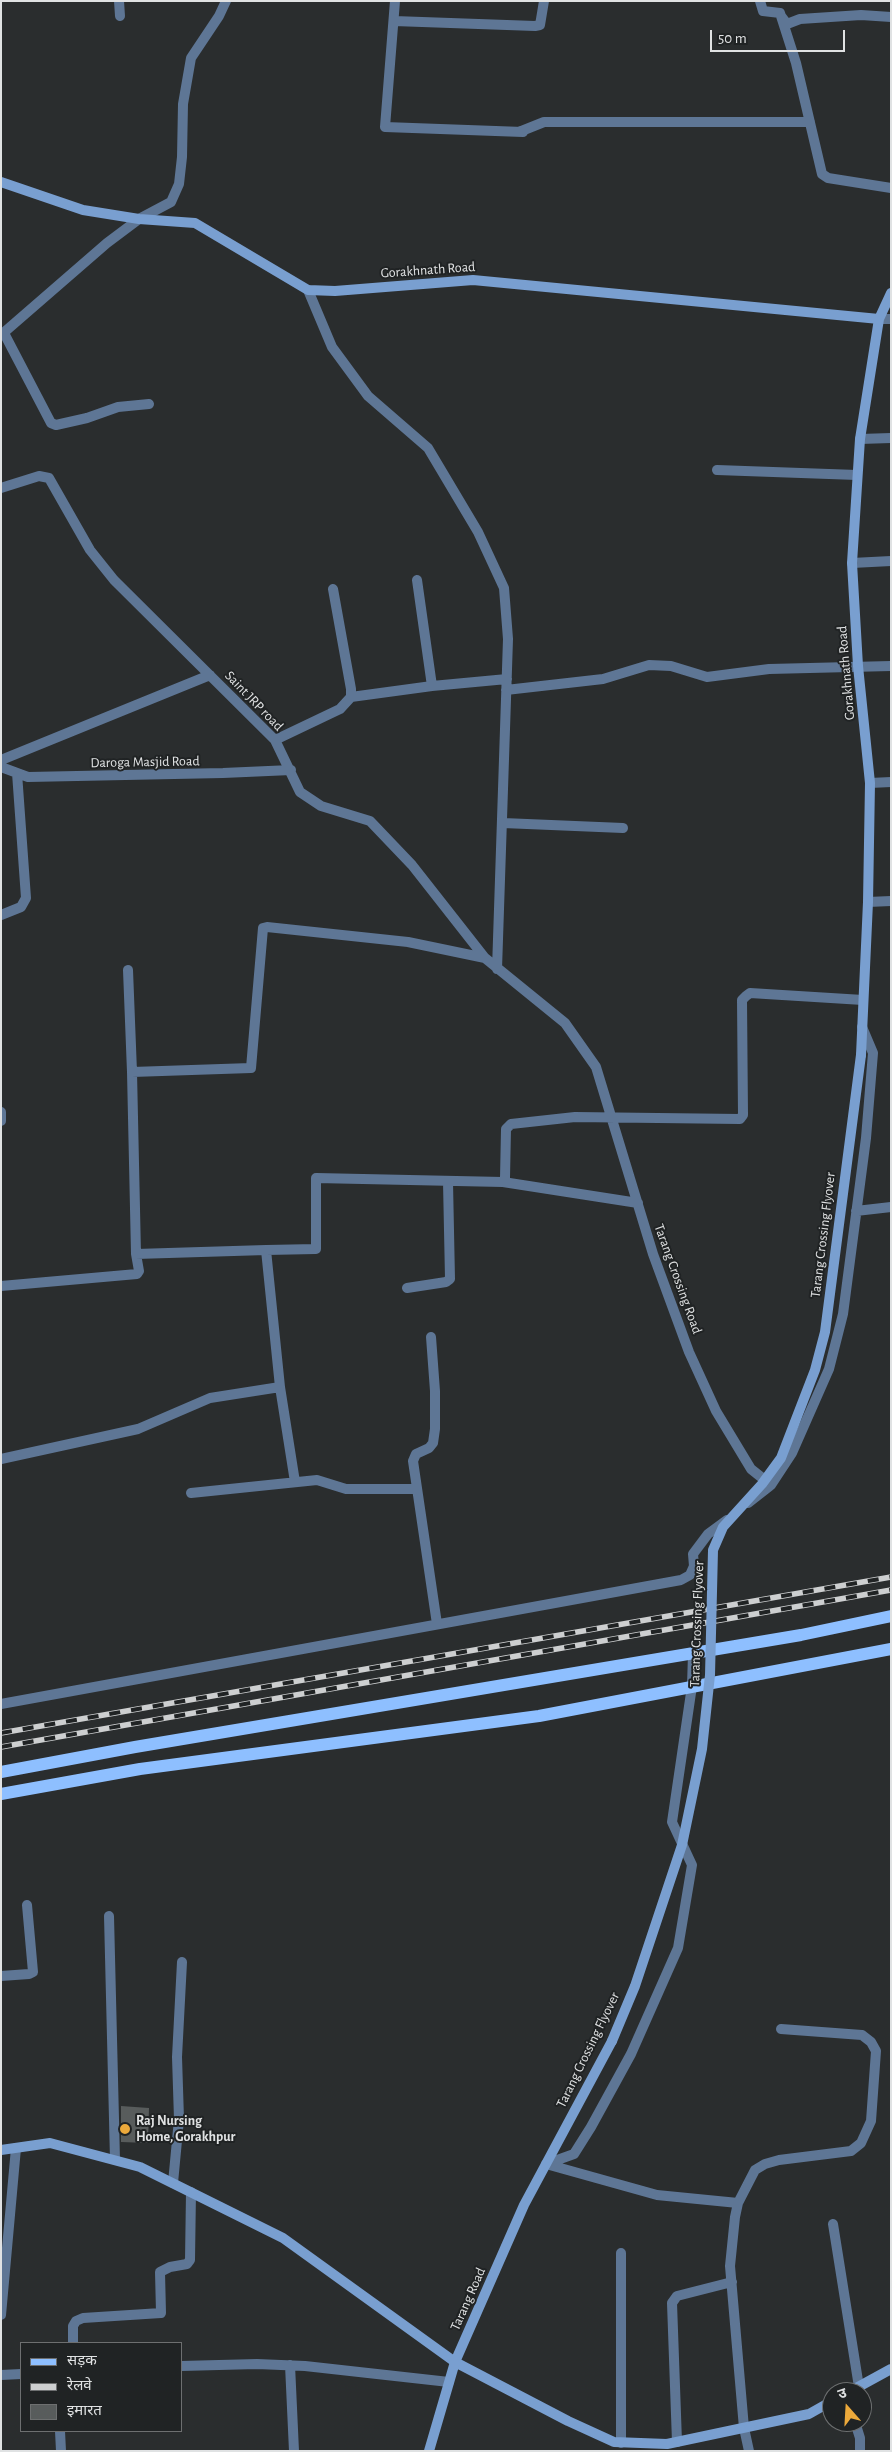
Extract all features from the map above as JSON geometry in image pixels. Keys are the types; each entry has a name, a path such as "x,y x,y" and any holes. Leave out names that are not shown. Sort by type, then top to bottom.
{"main road":[{"name":"Gorakhnath Road","path":"1,182 83,210 139,219 195,223 308,290 335,291 473,280 879,319"},
{"name":"Gorakhnath Road","path":"862,1026 868,902 870,783 858,666 852,564 860,439 879,319 891,293"},
{"name":"Tarang Crossing Flyover","path":"546,2164 612,2041 635,1986 682,1845 704,1730 710,1675 713,1550 723,1527 762,1484 781,1458 815,1370 825,1332 861,1055 862,1026"},
{"path":"1,1772 135,1747 693,1654 801,1635 891,1616"},
{"path":"1,1794 140,1769 539,1716 891,1648"},
{"path":"1,2150 50,2143 140,2166 283,2238 455,2362 617,2445 667,2444 809,2414 822,2407"},
{"name":"Tarang Road","path":"428,2451 455,2362 524,2205 546,2164"},
{"path":"868,2382 891,2369"}],"street":[{"path":"119,1 120,16"},
{"path":"149,404 118,407 86,418 56,425 51,423 2,334 107,243 139,219 171,202 179,184 182,157 183,104 190,58 219,16 226,1"},
{"path":"394,1 385,127 521,132 544,122 810,122"},
{"path":"394,21 535,26 540,25 544,1"},
{"path":"760,1 763,11 779,12 787,24 800,19 861,15 891,18"},
{"path":"781,15 796,64 824,177 891,188"},
{"path":"308,290 332,347 368,396 428,448 478,532 504,588 508,639 497,969"},
{"path":"879,319 891,318"},
{"path":"860,439 891,438"},
{"path":"717,470 857,475"},
{"name":"Saint JRP road","path":"1,488 39,476 49,478 90,550 114,580 275,740 300,792 321,806 370,821 412,865 485,958 497,969"},
{"path":"852,564 891,562"},
{"path":"418,580 432,686"},
{"path":"332,589 351,697"},
{"path":"506,690 603,679 649,665 671,666 707,677 769,669 891,666"},
{"path":"1,760 210,675"},
{"path":"275,740 340,709 351,697 432,686 507,679"},
{"name":"Daroga Masjid Road","path":"1,767 28,777 290,770"},
{"path":"1,915 21,907 26,898 17,773"},
{"path":"870,783 891,782"},
{"path":"503,823 623,828"},
{"path":"868,902 891,902"},
{"path":"132,1072 251,1068 261,933 263,928 408,942 485,958"},
{"name":"Tarang Crossing Road","path":"497,969 565,1023 596,1066 659,1272 689,1352 716,1411 752,1470 771,1485"},
{"path":"1,1286 134,1276 140,1271 136,1254 128,970"},
{"path":"503,1182 505,1178 507,1125 575,1117 740,1119 743,1115 742,1000 746,996 750,994 863,1000"},
{"path":"1,1704 682,1580 690,1575 694,1566 693,1554 708,1534 771,1485 792,1452 829,1369 843,1314 873,1053 862,1026"},
{"path":"1,1112 1,1120"},
{"path":"136,1254 316,1249 316,1178 503,1182 638,1203"},
{"path":"407,1288 446,1282 450,1278 448,1182"},
{"path":"856,1211 891,1207"},
{"path":"266,1250 280,1387 296,1482"},
{"path":"431,1337 435,1391 435,1429 433,1443 429,1448 414,1457 416,1489 438,1624"},
{"path":"1,1459 138,1429 210,1398 280,1387"},
{"path":"191,1493 317,1480 346,1489 416,1489"},
{"path":"546,2164 574,2154 591,2127 631,2054 678,1948 692,1865 672,1822 692,1686 693,1654"},
{"path":"1,1976 33,1972 27,1905"},
{"path":"109,1916 115,2160"},
{"path":"173,2183 179,2119 177,2058 182,1962"},
{"path":"749,2451 744,2428 730,2266 738,2203 755,2170 779,2160 851,2151 861,2142 871,2121 876,2051 871,2042 862,2034 781,2029"},
{"path":"1,2316 16,2148"},
{"path":"546,2164 657,2195 738,2203"},
{"path":"73,2342 73,2326 76,2321 161,2313 160,2272 170,2267 187,2264 190,2260 191,2192"},
{"path":"833,2224 858,2382"},
{"path":"617,2445 621,2253"},
{"path":"677,2442 672,2303 677,2296 732,2282"},
{"path":"290,2365 294,2451"},
{"path":"182,2366 290,2365 449,2382"},
{"path":"1,2375 20,2374"},
{"path":"60,2432 61,2451"},
{"path":"858,2432 860,2451"}],"building":[{"path":"121,2106 149,2108 148,2143 121,2142"}],"railway":[{"path":"1,1733 891,1577"},
{"path":"1,1747 891,1590"}],"place":[{"name":"Raj Nursing Home, Gorakhpur","path":"125,2129"}]}
